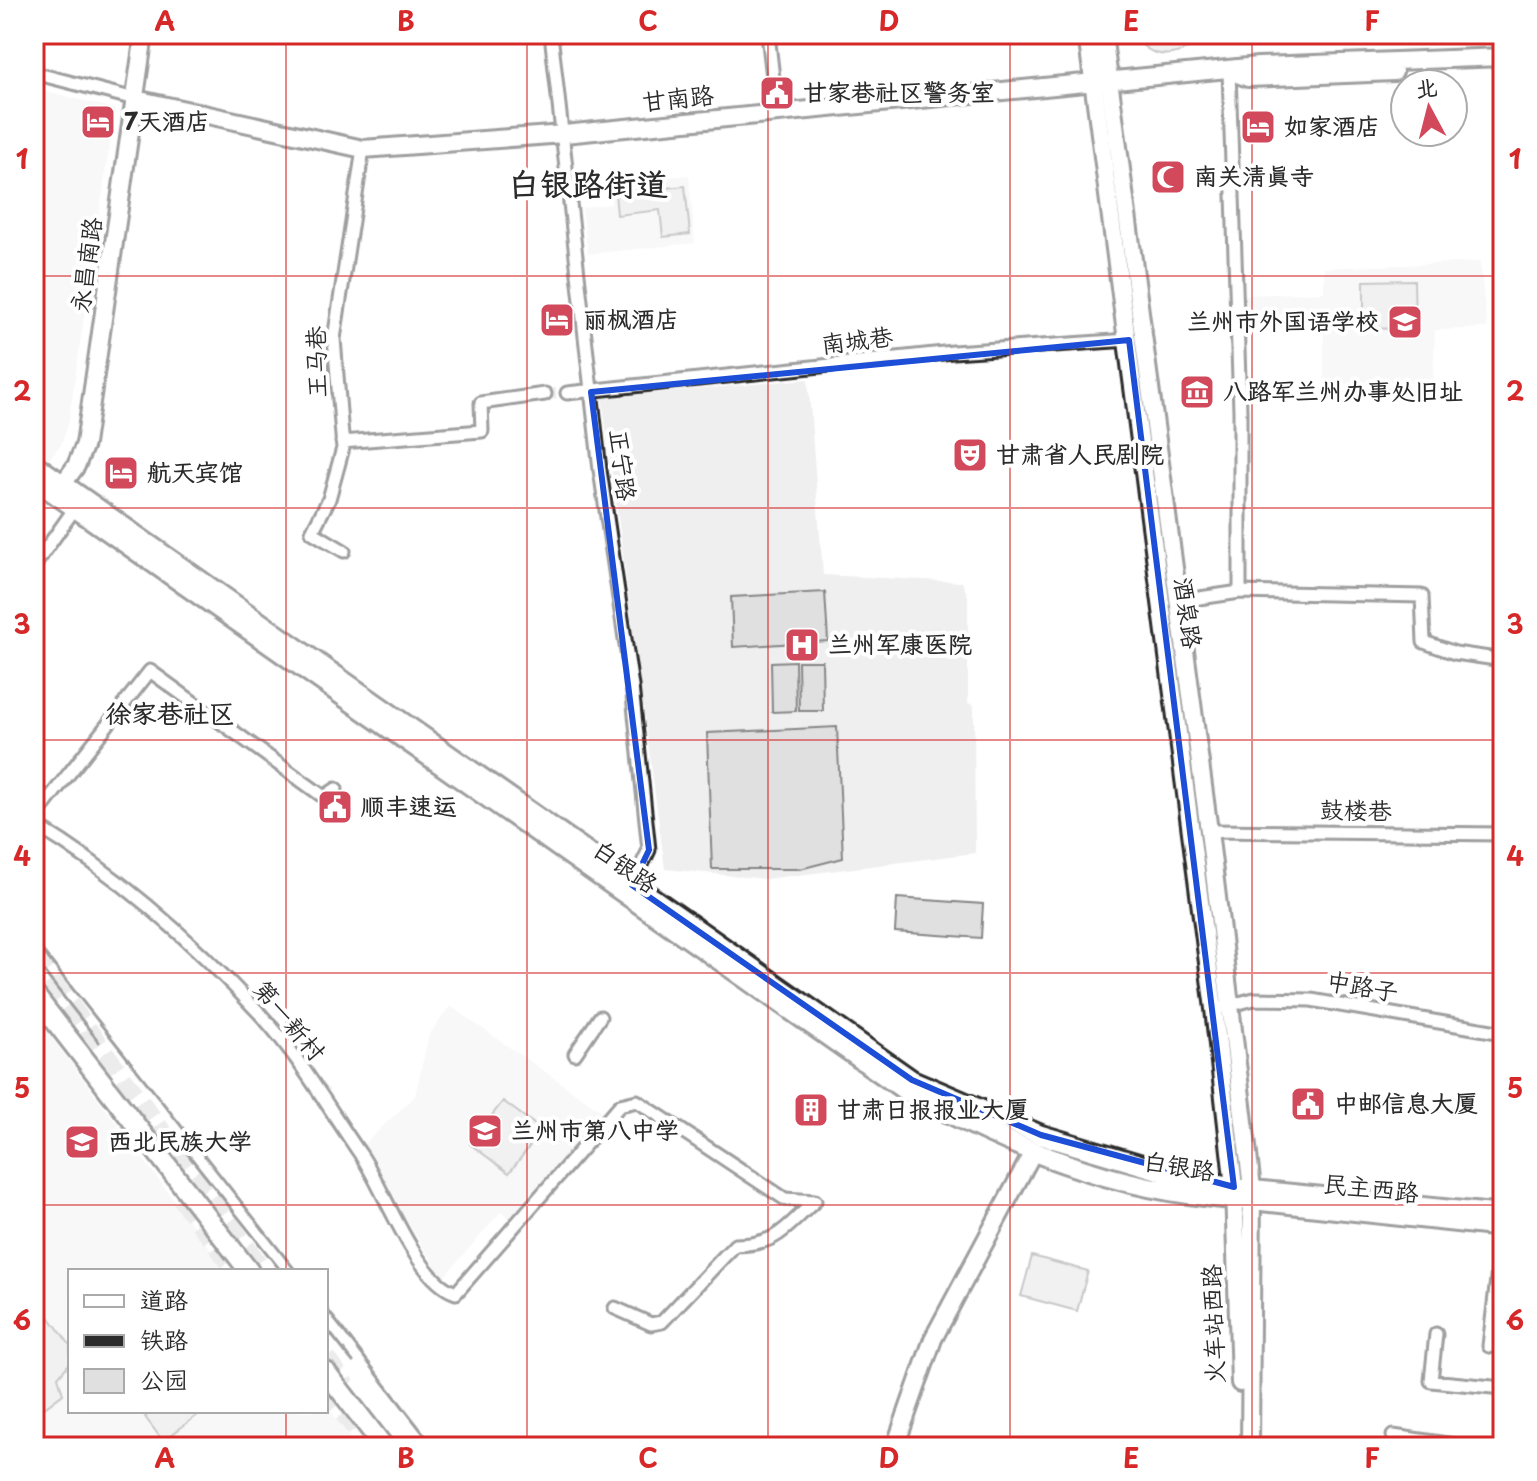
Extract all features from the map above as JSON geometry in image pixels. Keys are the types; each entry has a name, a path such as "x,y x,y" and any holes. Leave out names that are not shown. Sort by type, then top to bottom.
{"main road":[{"name":"永昌南路","path":"59,488 76,466 85,444 144,34"},
{"name":"酒泉路","path":"1087,34 1102,82 1179,601 1209,831 1222,1008"},
{"name":"酒泉路","path":"1103,34 1102,82 1129,340 1222,1008 1243,1194"},
{"name":"甘南路","path":"135,99 363,149 564,134 1258,66 1503,57"},
{"name":"甘南路","path":"1229,71 1248,78 1503,67"},
{"name":"白银路","path":"35,472 628,890 906,1091 1033,1152 1093,1175 1166,1191 1243,1194"},
{"name":"白银路","path":"59,488 75,508 628,890 912,1080 1041,1135 1243,1194"},
{"path":"34,994 247,1269"},
{"path":"895,1447 933,1339 1033,1152"},
{"name":"民主西路","path":"1243,1194 1503,1214"},
{"name":"民主西路","path":"1243,1194 1503,1228"},
{"name":"火车站西路","path":"1242,1447 1243,1194"},
{"name":"火车站西路","path":"1243,1194 1250,1447"},
{"path":"328,1375 384,1447"}],"street":[{"name":"正宁路","path":"551,34 591,392 632,686 649,850 628,890"},
{"path":"768,34 777,113"},
{"path":"1229,71 1240,411 1240,592"},
{"path":"34,73 135,99"},
{"name":"王马巷","path":"344,551 312,532 329,499 342,442 334,339 363,149"},
{"name":"南城巷","path":"567,393 953,352 1129,340"},
{"path":"342,442 482,431 481,403 545,394"},
{"path":"34,566 75,508"},
{"name":"酒泉路","path":"1179,601 1240,592 1422,596 1424,642 1455,653 1503,660"},
{"name":"第一新村","path":"336,789 324,797 150,671 34,821 80,851 158,915 262,1017 370,1169 428,1274 442,1288 456,1293 620,1105 628,1101 637,1101 785,1199 815,1201 774,1239 760,1246 735,1245 662,1322 651,1324 615,1308"},
{"name":"鼓楼巷","path":"1209,831 1503,834"},
{"name":"中路子","path":"1222,1008 1254,999 1311,1000 1503,1033"},
{"path":"575,1054 600,1017"},
{"path":"1503,1228 1489,1346 1503,1347"},
{"path":"1436,1334 1431,1381 1503,1388"},
{"path":"1393,1436 1468,1447"}],"highlighted area":[{"path":"1129,340 1234,1187 1041,1135 912,1080 632,885 649,850 591,392"}],"shaded area":[{"path":"34,88 115,109 68,425 61,445 47,461 34,451"},
{"path":"689,175 695,243 588,254 582,208 611,204 609,184"},
{"name":"兰州市外国语学校","path":"1480,262 1487,328 1435,330 1433,384 1324,384 1324,313 1245,316 1245,295 1324,292 1324,268"},
{"name":"兰州军康医院","path":"808,379 823,575 962,582 968,596 968,703 974,705 975,853 766,879 665,869 602,398"},
{"name":"兰州市第八中学","path":"450,1006 606,1114 518,1225 501,1212 443,1278 360,1148 415,1096 429,1035"},
{"name":"西北民族大学","path":"34,1014 225,1269 68,1269 68,1413 328,1413 328,1407 356,1447 34,1447"}],"green space":[{"path":"1133,34 1207,35 1178,52 1159,54 1150,51"},
{"path":"685,186 690,234 663,237 660,210 617,215 615,193"},
{"path":"1414,280 1415,328 1364,329 1364,281"},
{"path":"825,592 828,641 733,647 731,597"},
{"path":"795,661 796,711 772,712 771,662"},
{"path":"798,661 822,661 823,711 799,711"},
{"path":"837,727 843,858 800,869 712,869 707,733"},
{"path":"897,898 983,904 981,938 895,932"},
{"path":"503,1101 542,1130 509,1173 470,1144"},
{"path":"1032,1256 1088,1271 1077,1311 1021,1296"},
{"path":"47,1314 68,1342 68,1365 58,1377 63,1394 43,1409 34,1397 34,1324"},
{"path":"150,1413 200,1413 163,1441 145,1417"}],"tunnel":[{"path":"545,394 567,393"},
{"path":"34,956 262,1269"},
{"path":"181,1198 235,1269"},
{"path":"328,1361 346,1386"},
{"path":"328,1392 370,1447"}],"railway":[{"path":"34,940 294,1269"},
{"path":"34,959 99,1042"},
{"path":"179,1143 279,1269"},
{"path":"328,1311 434,1447"},
{"path":"328,1331 353,1362"}],"place":[{"name":"甘家巷社区警务室","path":"777,93"},
{"name":"7天酒店","path":"98,122"},
{"name":"如家酒店","path":"1258,127"},
{"name":"南关清真寺","path":"1168,177"},
{"name":"丽枫酒店","path":"557,320"},
{"name":"兰州市外国语学校","path":"1405,322"},
{"name":"八路军兰州办事处旧址","path":"1197,392"},
{"name":"甘肃省人民剧院","path":"970,455"},
{"name":"航天宾馆","path":"121,473"},
{"name":"兰州军康医院","path":"802,645"},
{"name":"顺丰速运","path":"335,807"},
{"name":"中邮信息大厦","path":"1308,1104"},
{"name":"甘肃日报报业大厦","path":"811,1110"},
{"name":"兰州市第八中学","path":"485,1131"},
{"name":"西北民族大学","path":"82,1142"}],"district":[{"name":"白银路街道","path":"588,185"},
{"name":"徐家巷社区","path":"170,714"}]}
